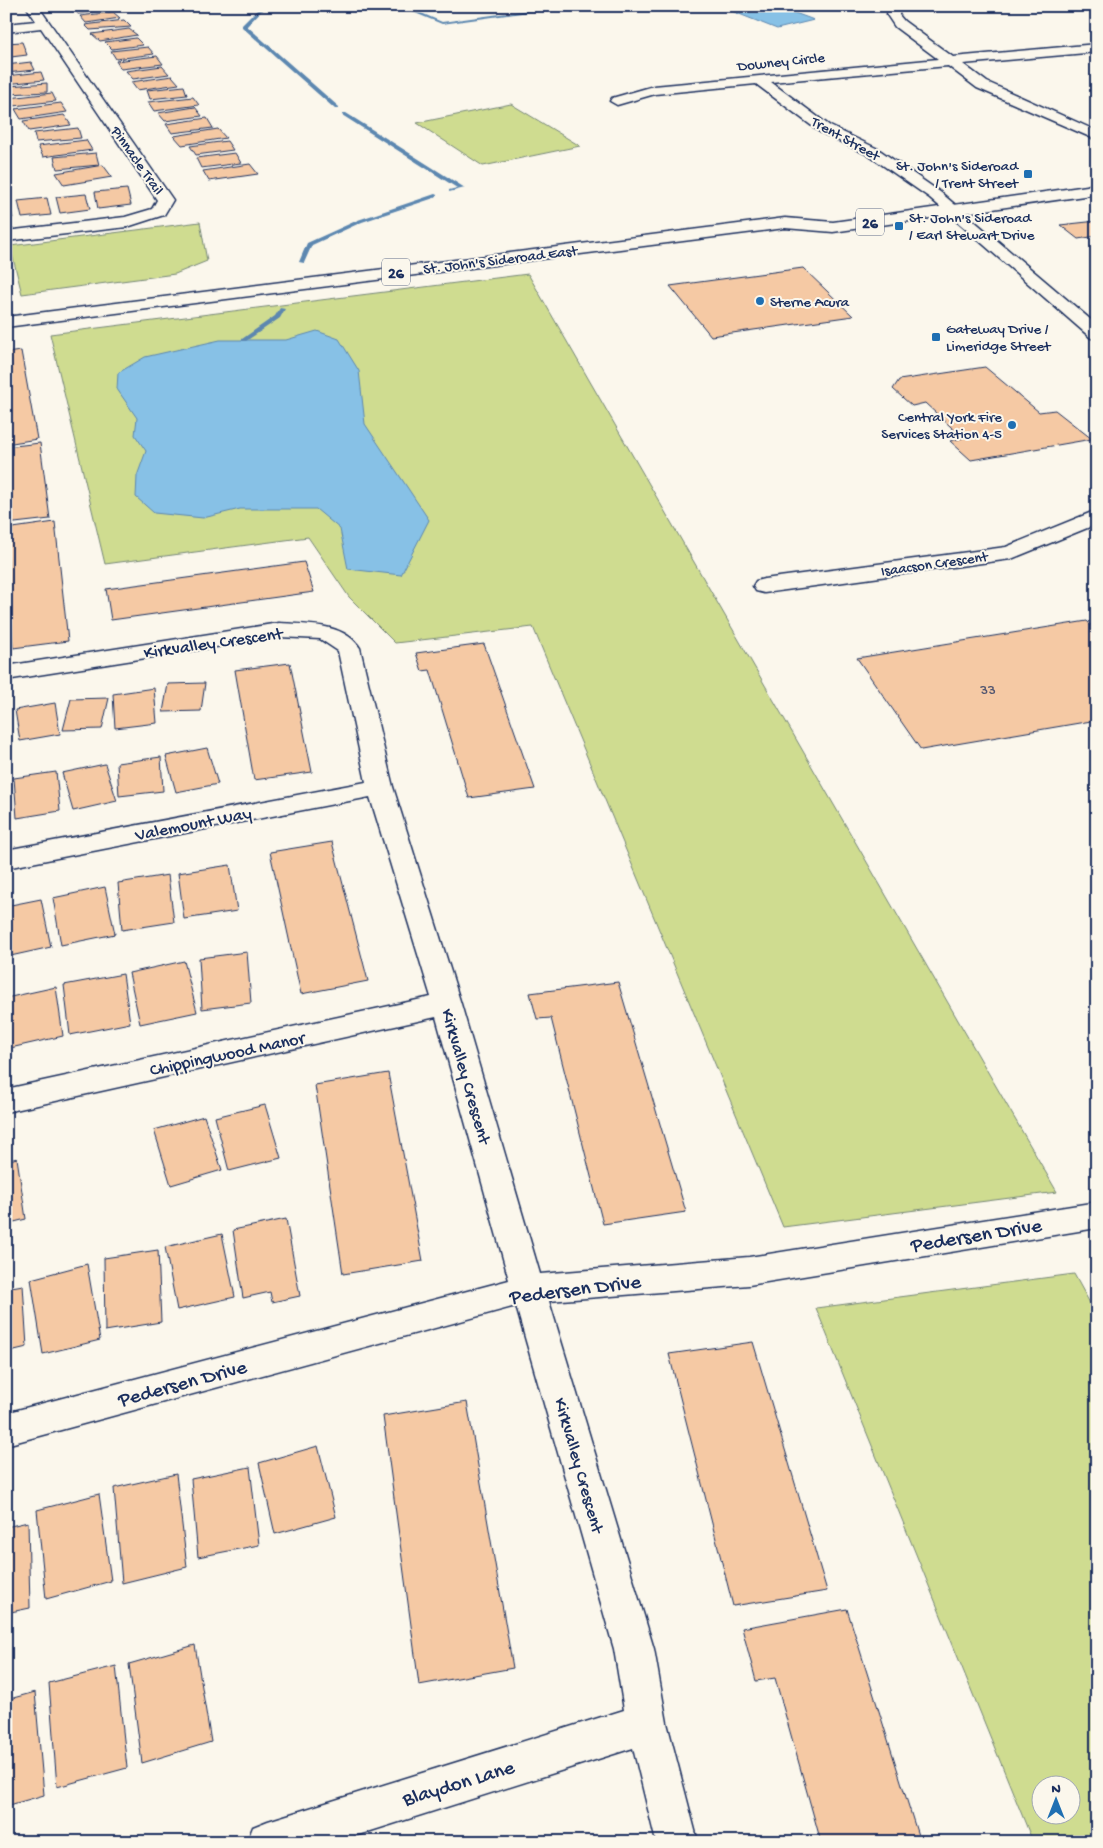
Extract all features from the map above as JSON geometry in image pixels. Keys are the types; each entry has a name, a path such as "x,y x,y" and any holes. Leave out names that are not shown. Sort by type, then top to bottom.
{"street":[{"name":"Pinnacle Trail","path":"6,236 126,222 158,212 165,200 32,6"},
{"path":"894,6 893,15 899,24 982,85 1097,136"},
{"path":"6,28 44,24"},
{"name":"Downey Circle","path":"617,101 654,90 1097,48"},
{"name":"Trent Street","path":"758,80 825,129 873,152 935,195 1097,334"},
{"path":"1046,182 1075,178 1097,179"},
{"name":"St. John's Sideroad East","path":"6,322 786,223 833,227 955,212 1091,190 1097,186"},
{"path":"910,198 959,192"},
{"name":"St. John's Sideroad East","path":"786,223 803,213 821,210"},
{"name":"Isaacson Crescent","path":"764,586 1011,553 1097,516"},
{"name":"Kirkvalley Crescent","path":"6,673 279,630 325,633 349,648 380,787 447,1004 528,1289 634,1649 647,1723 677,1842"},
{"name":"Valemount Way","path":"6,859 380,787"},
{"name":"Chippingwood Manor","path":"6,1101 447,1004"},
{"name":"Pedersen Drive","path":"6,1429 528,1289 749,1271 1097,1216"},
{"name":"Blaydon Lane","path":"268,1842 647,1723"}],"green space":[{"path":"511,104 580,146 483,166 417,123"},
{"path":"200,222 207,261 175,274 22,294 10,246"},
{"path":"528,274 1057,1192 783,1227 533,627 395,643 349,597 308,537 105,564 50,334"},
{"path":"1074,1274 1097,1316 1097,1842 1033,1842 816,1308"}],"water":[{"path":"719,6 776,6 814,20 777,29"},
{"path":"317,331 339,339 359,371 365,424 429,520 401,575 348,569 340,529 316,509 240,509 203,518 154,513 136,497 137,476 146,451 135,435 137,418 117,389 118,373 145,357 220,340 286,340"}],"building":[{"path":"110,6 113,10 78,14 72,8"},
{"path":"113,12 120,18 86,23 80,16"},
{"path":"124,20 131,27 90,30 85,25"},
{"path":"129,29 137,35 100,41 92,34"},
{"path":"136,38 143,45 112,49 105,42"},
{"path":"22,42 27,55 11,57 6,43"},
{"path":"148,47 154,54 116,59 111,51"},
{"path":"157,56 163,64 121,69 116,61"},
{"path":"31,62 35,70 6,73 6,65"},
{"path":"162,66 169,74 133,79 126,71"},
{"path":"41,72 44,80 6,84 6,76"},
{"path":"172,76 179,84 137,90 131,82"},
{"path":"47,83 47,92 9,94 9,86"},
{"path":"184,86 187,95 150,99 147,90"},
{"path":"52,93 56,101 14,106 9,98"},
{"path":"193,97 199,105 154,111 148,102"},
{"path":"61,103 67,112 21,119 15,109"},
{"path":"195,107 202,116 165,121 158,113"},
{"path":"64,115 71,125 29,131 23,121"},
{"path":"207,118 213,128 172,133 166,124"},
{"path":"78,128 81,138 36,142 34,133"},
{"path":"218,129 226,138 182,145 174,136"},
{"path":"86,140 92,150 43,157 38,146"},
{"path":"227,141 233,150 196,155 190,146"},
{"path":"96,153 99,165 57,169 54,157"},
{"path":"235,153 241,163 201,168 196,158"},
{"path":"250,164 258,174 209,181 203,171"},
{"path":"103,165 112,177 64,185 56,173"},
{"path":"127,189 131,205 98,209 95,192"},
{"path":"86,194 90,209 60,213 56,197"},
{"path":"47,198 51,215 22,218 18,201"},
{"path":"6,202 9,202 13,218 6,219"},
{"path":"1097,221 1097,236 1078,239 1060,225"},
{"name":"Sterne Acura","path":"803,268 853,316 711,336 670,286"},
{"path":"21,351 37,439 6,444 6,353"},
{"name":"Central York Fire Services Station 4-5","path":"985,367 1039,412 1055,410 1092,439 971,460 950,441 963,438 925,403 912,406 893,389 899,380"},
{"path":"40,443 50,519 6,524 6,447"},
{"path":"55,522 68,641 13,648 6,529"},
{"path":"304,562 314,592 111,620 106,589"},
{"path":"1087,621 1097,632 1097,720 921,750 857,658"},
{"path":"484,644 535,789 469,798 430,670 422,671 416,653"},
{"path":"290,663 312,772 254,780 235,670"},
{"path":"205,683 201,711 163,712 168,684"},
{"path":"154,688 157,723 115,728 113,694"},
{"path":"109,698 102,729 63,730 71,699"},
{"path":"55,703 60,734 20,741 15,710"},
{"path":"6,715 12,747 6,748"},
{"path":"207,748 218,784 176,792 166,756"},
{"path":"161,757 163,791 119,796 117,763"},
{"path":"105,764 117,801 73,811 62,773"},
{"path":"56,772 60,811 17,818 14,778"},
{"path":"332,842 368,981 301,994 270,852"},
{"path":"230,865 237,911 184,919 178,873"},
{"path":"168,875 174,922 122,930 118,883"},
{"path":"105,887 115,934 61,945 53,898"},
{"path":"41,899 51,947 6,957 6,906"},
{"path":"247,952 251,1003 202,1009 199,958"},
{"path":"184,961 197,1012 140,1024 129,973"},
{"path":"123,974 130,1023 70,1035 64,985"},
{"path":"618,982 686,1212 603,1224 551,1018 537,1019 530,993"},
{"path":"56,987 63,1036 6,1049 6,998"},
{"path":"388,1073 423,1261 343,1274 315,1085"},
{"path":"265,1105 281,1158 229,1171 215,1117"},
{"path":"204,1116 222,1170 171,1185 154,1130"},
{"path":"17,1158 26,1219 6,1224 6,1161"},
{"path":"286,1219 300,1296 272,1302 270,1292 243,1298 233,1230"},
{"path":"222,1234 235,1297 177,1310 165,1247"},
{"path":"158,1250 161,1322 105,1331 104,1258"},
{"path":"87,1264 100,1340 43,1354 31,1279"},
{"path":"23,1285 27,1347 6,1352 6,1288"},
{"path":"753,1342 827,1591 733,1606 669,1354"},
{"path":"467,1402 513,1668 419,1685 383,1416"},
{"path":"318,1446 336,1517 275,1534 259,1463"},
{"path":"250,1467 259,1545 198,1557 191,1479"},
{"path":"176,1474 187,1567 122,1583 114,1488"},
{"path":"99,1494 111,1581 46,1599 37,1510"},
{"path":"28,1522 30,1608 6,1613 6,1527"},
{"path":"847,1609 920,1842 821,1842 775,1678 756,1681 742,1628"},
{"path":"195,1645 211,1742 142,1763 129,1664"},
{"path":"116,1666 127,1768 57,1787 49,1683"},
{"path":"35,1692 44,1795 6,1806 6,1700"}],"waterway":[{"path":"264,6 244,26 337,108"},
{"path":"400,6 442,23 569,6"},
{"path":"344,114 462,188 451,191"},
{"path":"302,262 309,244 360,221 435,196"},
{"path":"244,340 278,317 282,309"}],"place":[{"name":"St. John's Sideroad / Trent Street","path":"1028,174"},
{"name":"St. John's Sideroad / Earl Stewart Drive","path":"899,226"},
{"name":"Sterne Acura","path":"760,301"},
{"name":"Gateway Drive / Limeridge Street","path":"936,337"},
{"name":"Central York Fire Services Station 4-5","path":"1012,425"}]}
